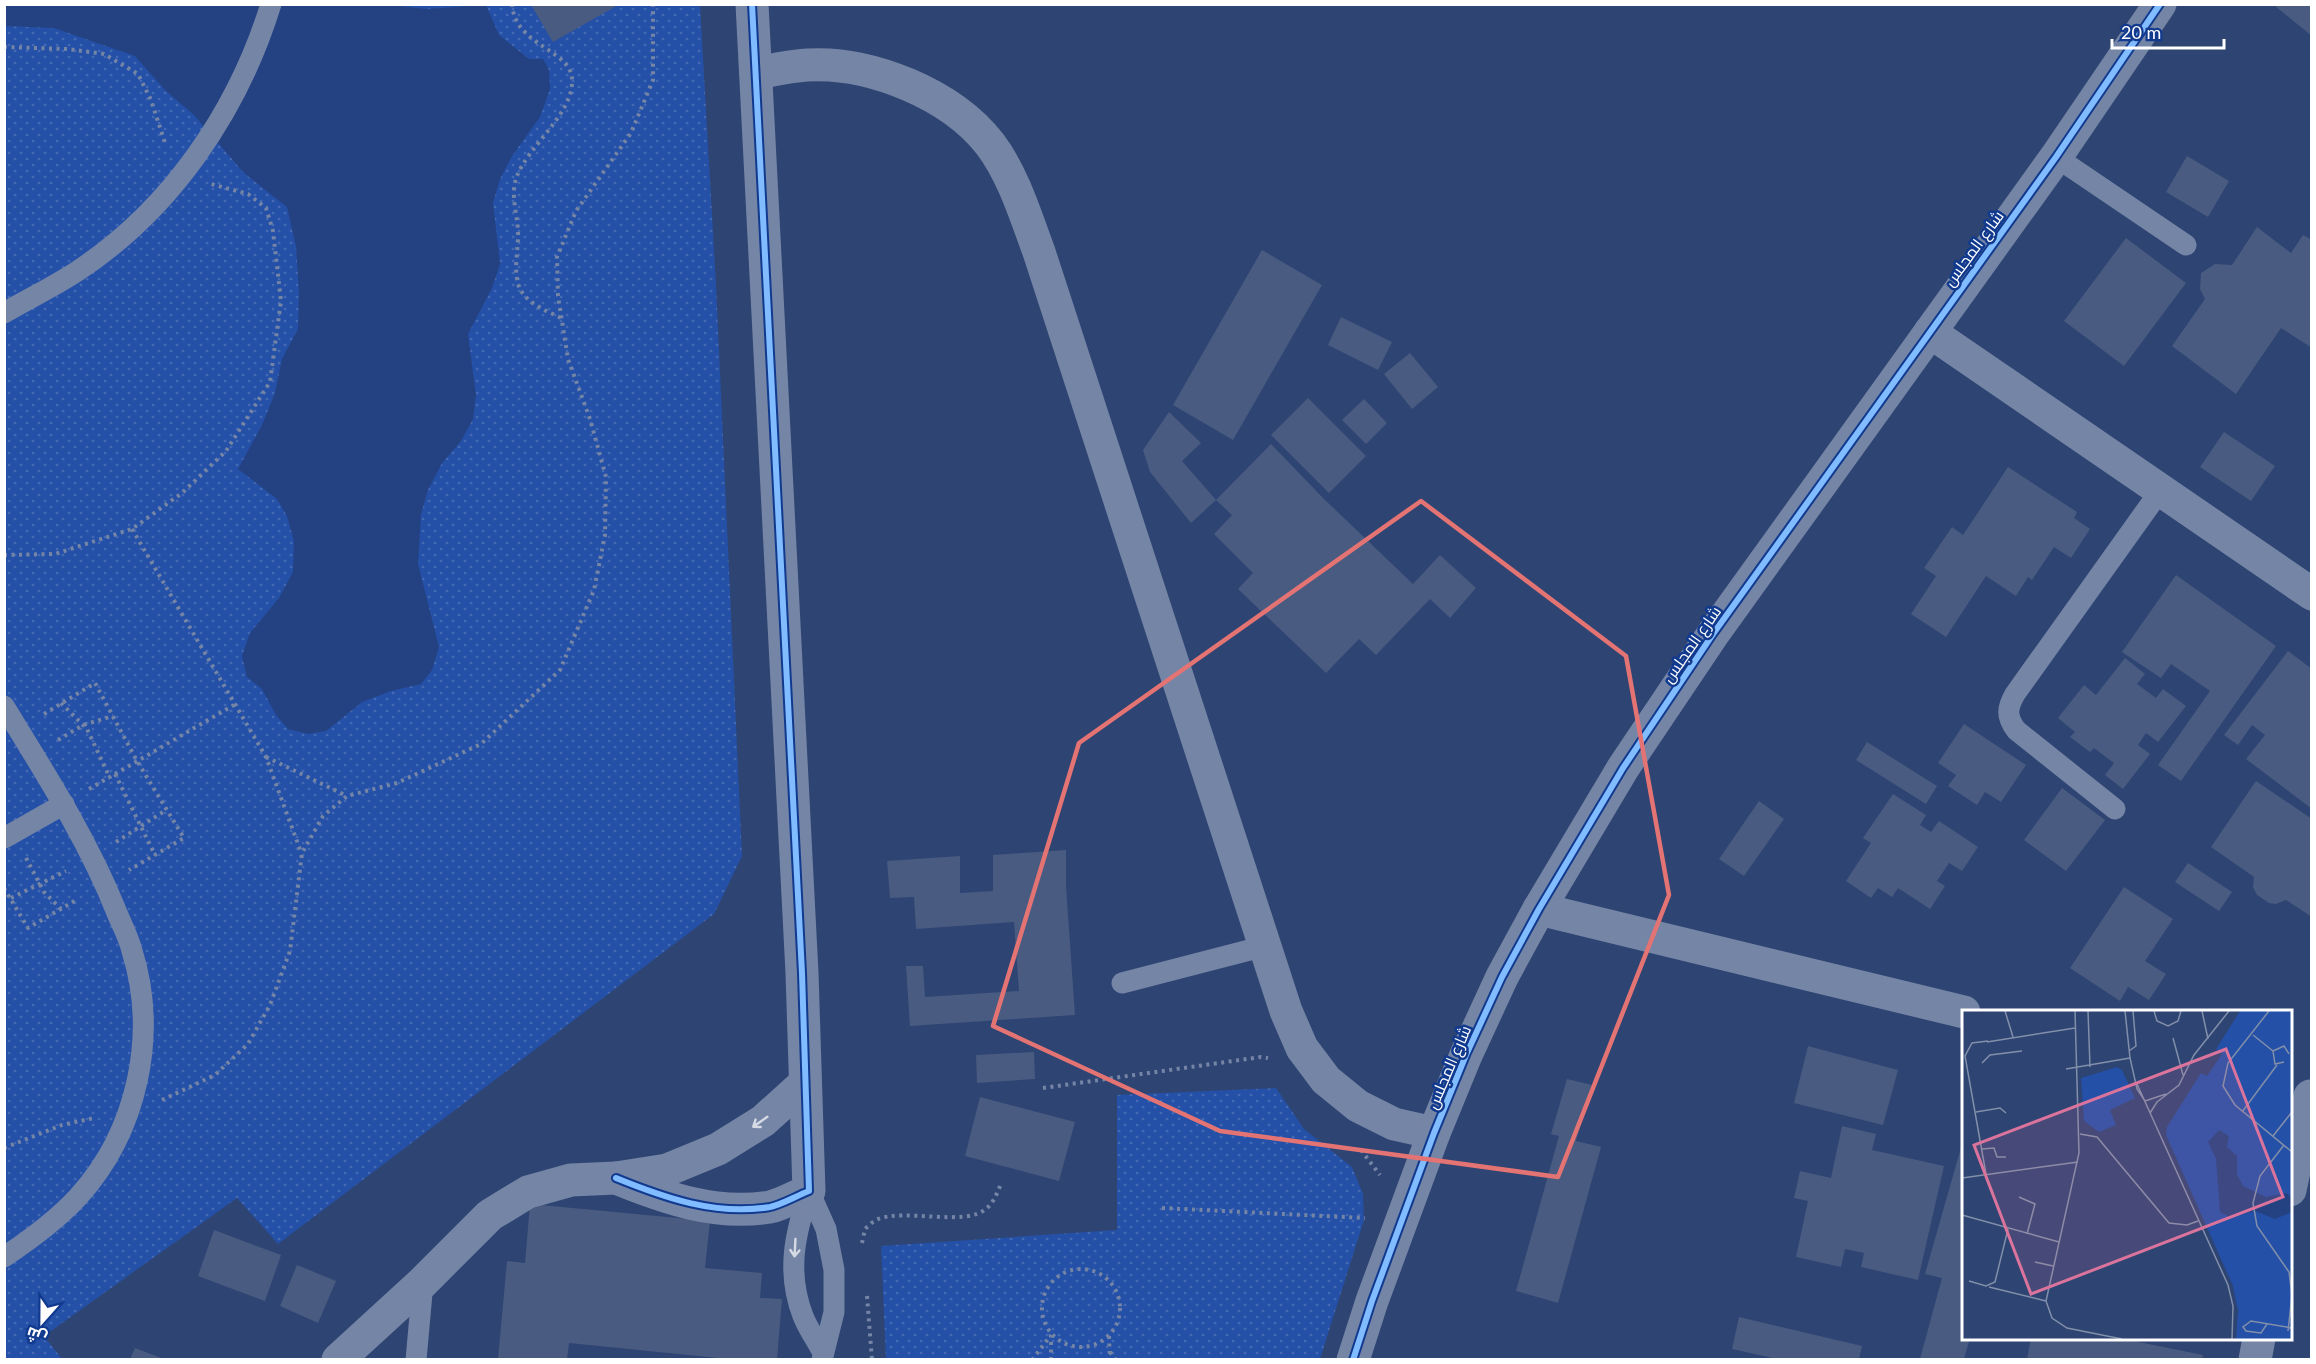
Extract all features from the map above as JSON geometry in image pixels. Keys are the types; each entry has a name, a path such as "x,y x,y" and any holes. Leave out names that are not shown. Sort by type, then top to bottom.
{"street":[{"path":"616,1178 690,1204 728,1210 771,1206 808,1191 801,961 752,4"},
{"name":"شارع المجلس","path":"1353,1359 1434,1133 1466,1055 1502,977 1539,909 1623,768 1700,653 2055,156 2160,4"},
{"path":"757,73 807,65 858,69 906,84 951,106 990,144 1018,195 1039,252 1286,1011 1302,1048 1326,1080 1358,1106 1394,1124 1434,1133"},
{"path":"1930,332 2160,491 2308,584"},
{"path":"1539,909 1962,1012"},
{"path":"338,1359 423,1282 490,1215 528,1192 571,1180 616,1178 667,1170 718,1149 763,1121 804,1084"},
{"path":"2292,1176 2304,1095"},
{"path":"2255,1359 2259,1340"}],"lane":[{"path":"4,313 76,272 122,237 185,172 226,112 259,42 271,4"},
{"path":"2055,156 2186,245"},
{"path":"2115,809 2016,730 2009,720 2008,706 2160,491"},
{"path":"4,706 64,804 105,884 132,950 142,997 144,1035 129,1111 110,1149 79,1196 54,1220 4,1257"},
{"path":"9,836 64,804"},
{"path":"1122,984 1265,946"},
{"path":"808,1191 826,1229 834,1270 834,1312 823,1356"},
{"path":"808,1191 796,1231 793,1274 803,1315 823,1356"},
{"path":"416,1359 423,1282"}],"path":[{"path":"512,4 519,26 532,41 561,58 570,69 573,84 559,117 516,178 513,196 518,232 517,274 520,289 530,301 561,318"},
{"path":"4,1148 62,1125 129,1111 173,1096 215,1075 248,1044 270,1005 290,951 302,853 323,816 347,796 397,783 481,744 560,670 594,590 605,535 606,477 590,419 568,359 558,296 557,257 576,211 631,133 653,80 653,4"},
{"path":"4,47 68,49 104,54 138,74 151,100 170,155 185,172 201,181 248,194 266,208 273,231 281,301 270,382 226,451 182,493 132,529 55,554 4,555"},
{"path":"132,529 266,757 302,853"},
{"path":"4,888 28,928 184,838 137,761 95,683 19,729"},
{"path":"61,703 87,729 110,778"},
{"path":"64,804 234,705"},
{"path":"266,757 347,796"},
{"path":"115,774 155,855"},
{"path":"9,836 44,892 61,909"},
{"path":"1043,1089 1261,1057 1272,1059"},
{"path":"1357,1146 1384,1180"},
{"path":"863,1247 865,1229 876,1220 890,1216 968,1216 985,1210 995,1199 1000,1184"},
{"path":"1162,1208 1402,1220"},
{"path":"1081,1269 1096,1272 1108,1281 1116,1293 1120,1308 1117,1323 1109,1335 1096,1344 1080,1348 1065,1344 1051,1335 1044,1322 1041,1307 1045,1292 1054,1280 1066,1272 1081,1269"},
{"path":"866,1289 872,1359"},
{"path":"1032,1359 1051,1335"},
{"path":"1050,1359 1051,1335"},
{"path":"1109,1335 1110,1359"},
{"path":"1110,1351 1116,1359"}],"highlighted area":[{"path":"1421,501 1626,656 1669,895 1558,1177 1220,1131 993,1026 1079,743"}],"shaded area":[{"path":"381,4 426,9 486,5 499,35 529,59 543,59 549,70 550,89 540,117 512,156 500,179 493,203 500,264 492,288 468,334 476,395 473,419 461,441 442,463 428,490 421,514 418,564 439,647 432,670 421,684 391,691 362,702 326,731 308,734 288,729 276,715 262,689 247,677 242,656 250,633 279,598 293,572 294,541 287,516 277,499 238,469 262,425 275,393 282,359 298,329 299,292 296,246 287,207 244,173 194,115 165,90 135,56 54,28 5,26 4,5"},
{"path":"5,5 700,5 716,284 742,856 714,914 278,1244 237,1198 44,1336 62,1359 5,1360"},
{"path":"1276,1088 1304,1129 1352,1167 1363,1194 1364,1220 1320,1359 886,1359 881,1246 1117,1230 1117,1095"}],"building":[{"path":"2277,4 2312,4 2312,36 2275,6"},
{"path":"531,5 618,5 553,42"},
{"path":"2187,156 2229,181 2208,217 2166,192"},
{"path":"2257,227 2291,253 2303,235 2312,240 2312,348 2281,328 2236,394 2172,346 2205,299 2200,289 2201,273 2215,264 2232,265"},
{"path":"2126,238 2186,283 2124,366 2064,321"},
{"path":"1262,250 1322,285 1233,440 1173,405"},
{"path":"1341,317 1392,342 1378,370 1328,345"},
{"path":"1410,353 1438,387 1412,409 1384,374"},
{"path":"1308,398 1366,456 1329,493 1271,435"},
{"path":"1364,399 1387,423 1366,444 1342,420"},
{"path":"1169,412 1201,443 1182,461 1216,500 1191,523 1150,472 1143,450"},
{"path":"2224,432 2275,466 2251,501 2200,467"},
{"path":"1271,444 1324,499 1413,584 1440,555 1476,588 1450,618 1430,599 1376,655 1359,639 1326,673 1238,589 1253,573 1214,534 1232,515 1216,500"},
{"path":"2008,467 2077,512 2074,518 2090,529 2071,558 2054,547 2032,580 2028,577 2016,596 1986,576 1946,637 1911,614 1936,576 1924,568 1952,527 1963,535"},
{"path":"2176,575 2276,646 2181,781 2158,765 2210,691 2171,664 2161,678 2122,652"},
{"path":"2288,651 2312,669 2312,809 2246,759 2265,735 2252,725 2238,745 2224,735"},
{"path":"2125,658 2145,674 2137,684 2156,698 2163,689 2186,706 2158,742 2146,733 2138,745 2150,754 2123,789 2105,775 2114,763 2094,748 2090,752 2070,737 2075,732 2058,718 2084,685 2096,695"},
{"path":"1964,724 2026,765 2001,802 1985,792 1977,805 1948,786 1956,775 1938,763"},
{"path":"1867,742 1937,786 1926,804 1856,760"},
{"path":"2256,781 2312,819 2312,917 2286,900 2276,904 2269,903 2257,895 2253,887 2254,877 2211,847"},
{"path":"2062,788 2105,820 2066,871 2024,840"},
{"path":"1893,794 1926,815 1920,825 1931,832 1939,821 1978,847 1962,871 1949,863 1937,881 1945,886 1930,909 1898,888 1892,897 1878,888 1871,898 1846,881 1871,843 1863,838"},
{"path":"1759,801 1784,819 1744,876 1719,859"},
{"path":"1066,850 1066,886 1075,1015 910,1026 906,966 923,966 925,997 1019,991 1014,922 916,929 914,897 890,898 887,861 960,856 960,893 993,891 993,855"},
{"path":"2188,863 2232,892 2219,911 2175,882"},
{"path":"2124,887 2173,919 2145,961 2166,974 2149,1000 2128,987 2120,1001 2070,968"},
{"path":"1808,1046 1898,1070 1883,1125 1794,1103"},
{"path":"1034,1052 1035,1079 977,1083 976,1055"},
{"path":"1567,1079 1592,1085 1576,1141 1601,1147 1558,1303 1516,1291 1559,1136 1551,1134"},
{"path":"980,1097 1075,1122 1059,1181 965,1156"},
{"path":"1842,1126 1876,1134 1872,1150 1944,1166 1918,1280 1861,1267 1864,1253 1845,1249 1841,1267 1796,1257 1808,1201 1794,1198 1800,1171 1831,1178"},
{"path":"1962,1144 1962,1340 1969,1340 1964,1359 1920,1359 1942,1278 1925,1274"},
{"path":"530,1204 710,1221 705,1268 762,1273 760,1298 782,1299 777,1359 728,1359 569,1343 567,1359 498,1359 507,1261 525,1263"},
{"path":"214,1230 281,1255 265,1301 198,1276"},
{"path":"297,1265 336,1281 318,1323 280,1306"},
{"path":"1739,1317 1862,1346 1859,1359 1777,1359 1732,1349"},
{"path":"2031,1340 2129,1340 2203,1355 2202,1359 2027,1359"},
{"path":"135,1348 164,1359 130,1359"}],"cycle path":[{"path":"616,1178 672,1198 730,1209 770,1207 809,1191 802,973 752,4"},
{"path":"1353,1360 1372,1301 1434,1133 1466,1055 1502,977 1539,909 1623,768 1713,634 2056,157 2160,4"}]}
